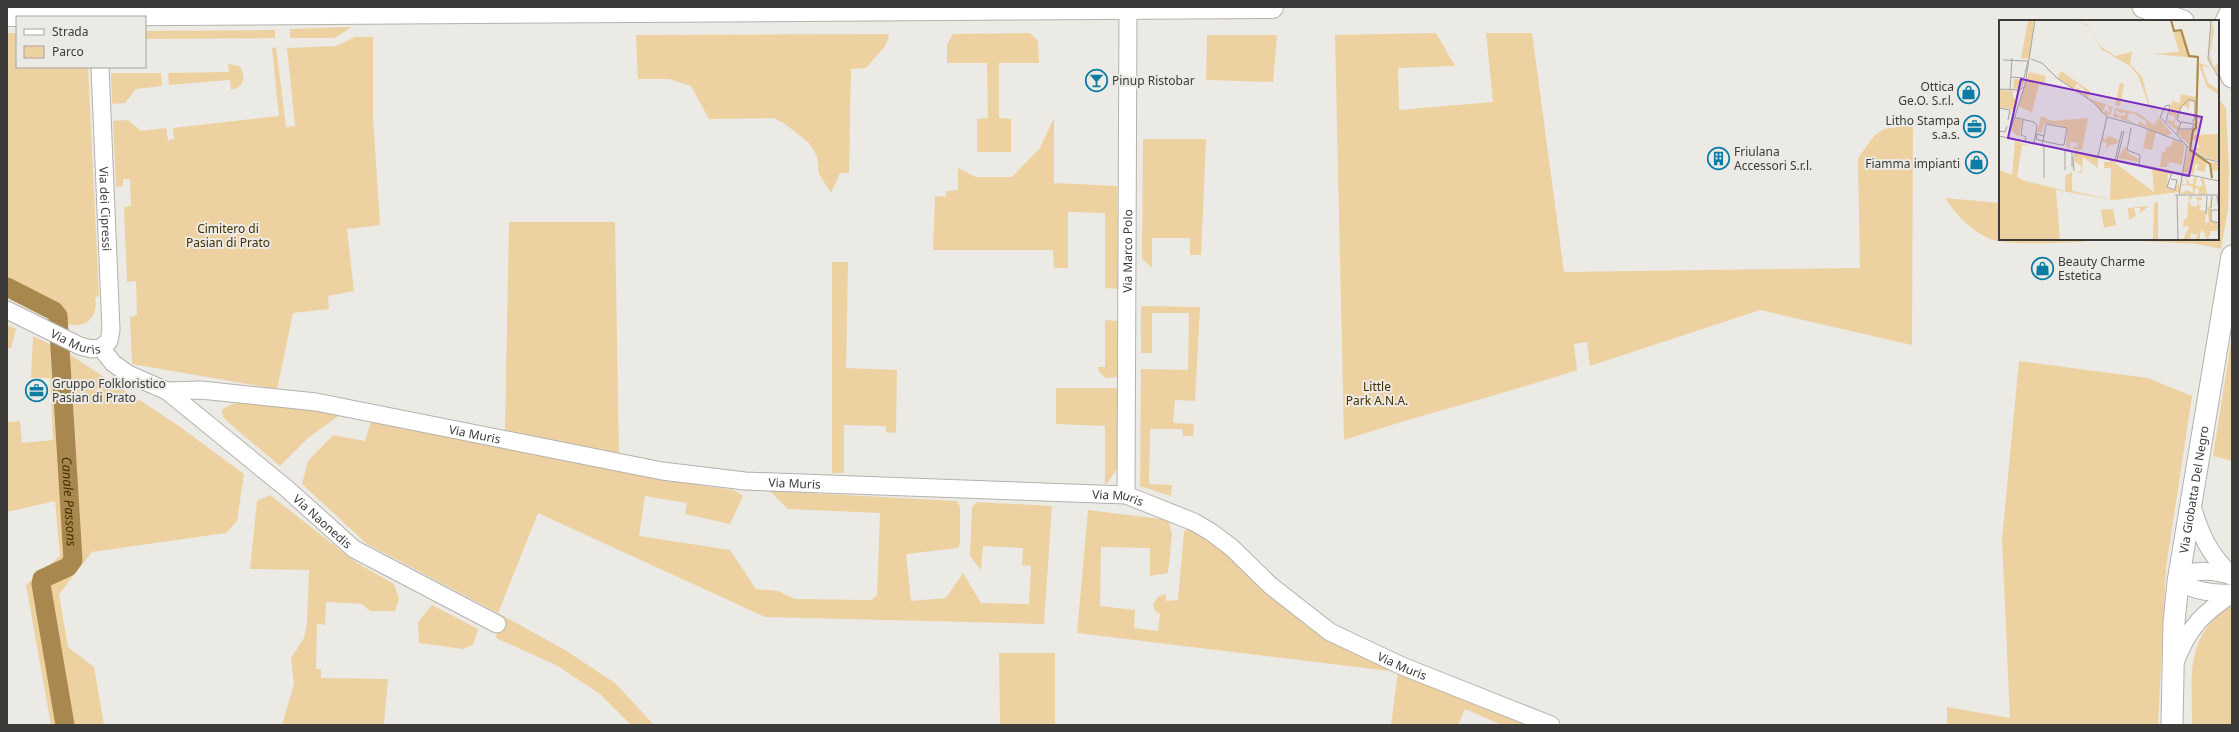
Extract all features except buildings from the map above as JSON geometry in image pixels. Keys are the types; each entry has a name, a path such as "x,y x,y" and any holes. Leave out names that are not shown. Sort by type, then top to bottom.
{"main road":[{"path":"7,15 97,13 1272,7"}],"street":[{"path":"2143,7 2180,20"},
{"name":"Via Marco Polo","path":"1126,494 1128,8"},
{"path":"2232,9 2224,26 2220,51 2232,77"},
{"name":"Via dei Cipressi","path":"100,68 111,330 109,341 101,348"},
{"name":"Via Giobatta Del Negro","path":"2172,725 2172,670 2179,579 2232,256"},
{"name":"Via Muris","path":"7,310 80,346 92,349 101,348 113,363 128,374 167,391 201,390 316,402 662,472 746,481 1126,494 1194,522 1211,532 1231,547 1271,586 1330,632 1402,666 1551,725"},
{"name":"Via Naonedis","path":"167,391 286,488 354,549 497,624"},
{"path":"2191,503 2201,536 2213,557 2232,576"},
{"path":"2179,579 2196,571 2214,571 2232,576"},
{"path":"2179,579 2196,590 2211,594 2232,593"},
{"path":"2172,670 2184,640 2197,620 2211,607 2232,593"}],"green space":[{"path":"352,27 334,38 290,38 290,29"},
{"path":"275,30 275,38 146,39 146,31"},
{"path":"7,33 16,33 16,68 88,68 99,296 95,298 95,312 92,317 84,324 71,325 7,296"},
{"path":"1030,33 1038,41 1039,63 999,63 999,118 1011,119 1011,152 977,152 977,119 988,118 987,63 947,63 947,45 953,34"},
{"name":"Little Park A.N.A.","path":"1436,33 1455,66 1398,68 1399,110 1493,102 1486,33 1532,33 1564,272 1860,268 1858,158 1874,136 1884,129 1913,125 1912,345 1760,310 1590,366 1587,342 1574,344 1577,370 1344,440 1335,35"},
{"path":"889,34 886,45 866,68 851,69 849,173 840,173 831,193 819,174 817,156 809,143 785,124 774,118 709,119 691,86 669,79 638,79 636,35"},
{"path":"1207,35 1277,35 1273,82 1206,80"},
{"name":"Cimitero di Pasian di Prato","path":"355,37 373,37 373,117 380,225 347,229 354,291 328,296 329,309 293,313 277,389 132,364 130,317 137,315 136,281 127,282 124,207 131,206 130,179 123,179 123,186 116,187 113,121 128,120 141,131 166,128 168,140 174,139 173,128 279,116 272,48 276,47 286,127 295,126 287,48 336,46"},
{"path":"228,64 239,66 243,74 243,81 239,87 235,89 231,90 230,80 169,85 168,73 229,72"},
{"path":"111,73 161,73 162,86 136,89 125,103 112,104"},
{"path":"2219,99 2226,108 2229,170 2228,209 2221,249 2197,244 2125,240 2219,240"},
{"path":"1054,118 1054,183 1117,186 1118,289 1105,288 1105,213 1068,212 1068,268 1054,268 1053,250 933,250 935,196 946,197 946,191 958,190 958,168 976,177 1012,177 1040,148"},
{"path":"1143,139 1206,139 1201,255 1190,255 1190,238 1152,238 1152,268 1142,258"},
{"path":"1945,198 1999,203 1999,240 2084,240 2083,242 2048,243 1997,241 1981,235 1969,226"},
{"path":"509,222 615,222 619,454 505,430"},
{"path":"832,262 848,262 846,368 897,370 896,433 886,432 886,426 844,425 844,473 832,473"},
{"path":"1141,306 1200,307 1195,401 1175,400 1173,423 1194,424 1193,436 1183,436 1182,429 1150,429 1149,484 1172,485 1171,496 1140,486 1141,369 1188,370 1189,313 1152,313 1152,353 1141,353"},
{"path":"1105,320 1117,321 1118,377 1106,378 1099,372 1098,367 1105,367"},
{"path":"7,325 16,329 11,348 7,348"},
{"path":"33,336 69,354 176,424 244,474 237,521 226,533 92,552 59,594 68,647 94,667 104,725 51,725 26,585 60,556 55,501 7,512 7,422 20,421 22,443 53,440 50,378 31,378"},
{"path":"2232,342 2232,461 2213,456"},
{"path":"2019,361 2148,378 2192,396 2166,568 2158,725 1947,725 1947,707 2010,718 2002,539"},
{"path":"1056,388 1118,388 1117,469 1107,483 1105,484 1105,426 1056,424"},
{"path":"250,402 281,403 340,415 309,437 280,466 229,423 223,417 222,410 234,404"},
{"path":"371,421 597,467 734,490 743,496 730,524 685,514 687,503 645,496 639,536 730,550 756,589 778,591 795,599 871,600 877,595 880,513 788,509 770,491 957,501 960,508 960,543 958,548 906,554 911,601 946,598 963,573 981,603 1029,604 1031,566 1022,565 1023,548 983,546 981,570 970,556 972,508 976,502 1052,506 1044,624 765,617 538,513 498,613 367,544 302,484 308,461 333,435 365,441"},
{"path":"270,495 357,563 394,584 399,599 395,611 370,611 362,604 326,602 325,625 317,624 316,669 321,669 321,678 388,679 384,724 386,725 282,725 294,684 291,658 304,638 307,623 309,570 250,569 257,501"},
{"path":"1088,510 1168,520 1172,534 1168,573 1150,576 1150,548 1101,547 1100,606 1135,610 1134,628 1158,631 1160,614 1155,611 1153,604 1159,596 1166,594 1166,601 1178,600 1184,532 1190,526 1213,540 1308,624 1529,725 1502,725 1465,709 1458,725 1391,725 1398,672 1077,633"},
{"path":"432,605 478,629 473,645 463,649 419,643 418,622"},
{"path":"2232,606 2232,725 2192,725 2192,674 2198,643 2216,617"},
{"path":"498,613 565,650 615,683 654,725 631,725 600,694 556,665 496,638"},
{"path":"999,653 1055,653 1055,725 1000,725"}],"waterway":[{"name":"Canale Passons","path":"7,287 54,311 58,316 73,560 68,567 42,579 41,584 65,725"}],"place":[{"name":"Pinup Ristobar","path":"1096,80"},
{"name":"Ottica Ge.O. S.r.l.","path":"1969,93"},
{"name":"Litho Stampa s.a.s.","path":"1975,127"},
{"name":"Friulana Accessori S.r.l.","path":"1719,158"},
{"name":"Fiamma impianti","path":"1976,163"},
{"name":"Beauty Charme Estetica","path":"2042,268"},
{"name":"Gruppo Folkloristico Pasian di Prato","path":"36,390"}]}
